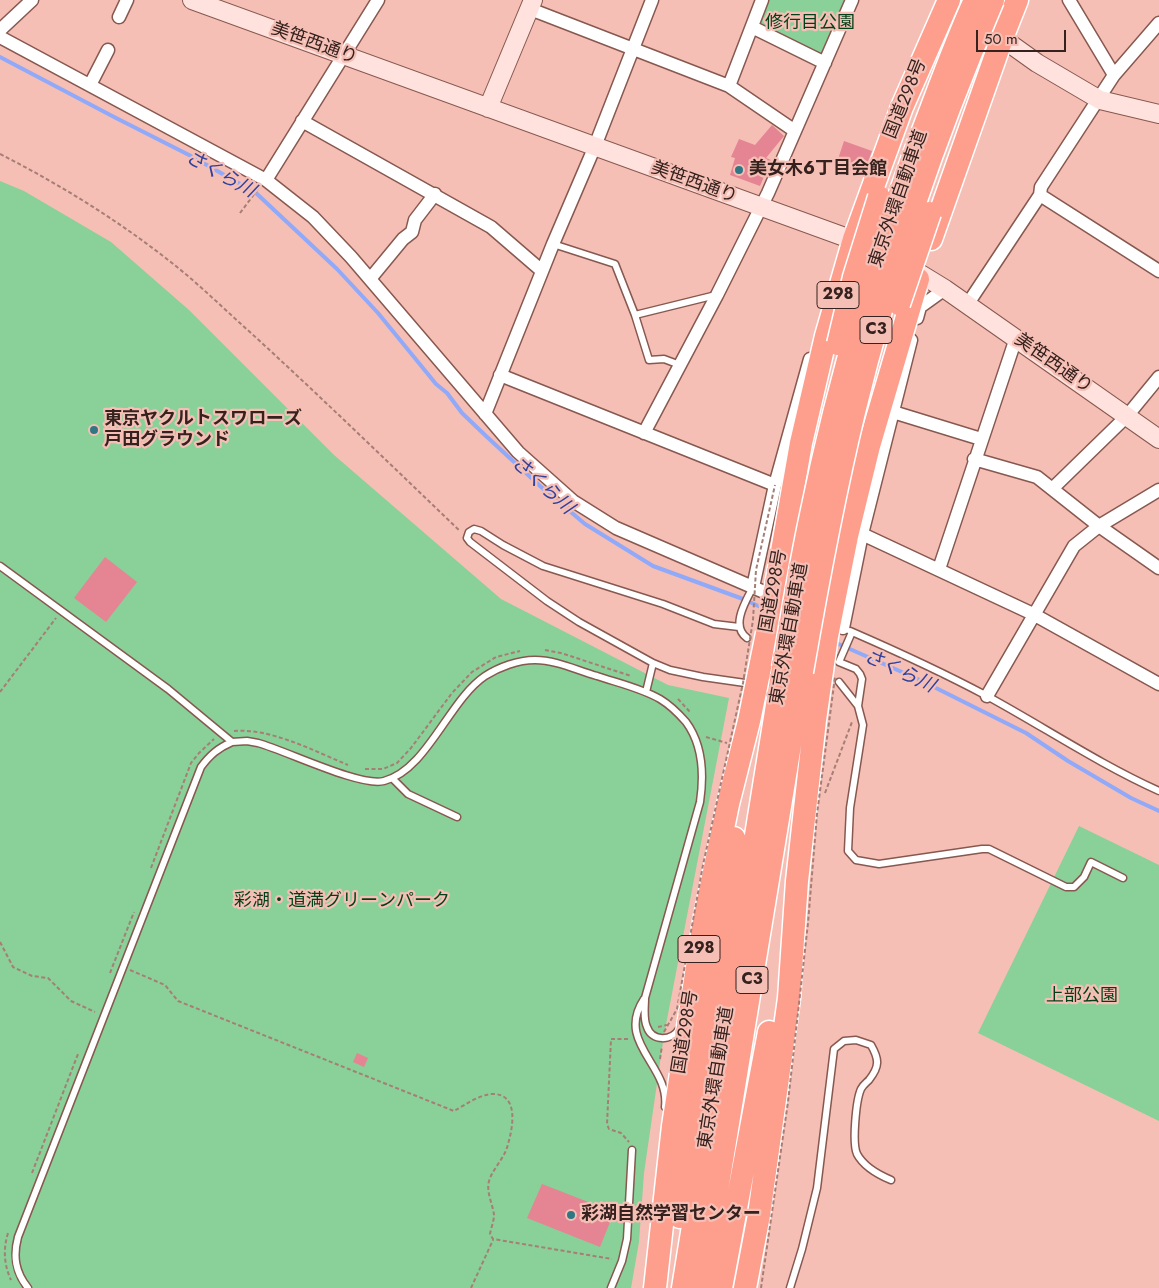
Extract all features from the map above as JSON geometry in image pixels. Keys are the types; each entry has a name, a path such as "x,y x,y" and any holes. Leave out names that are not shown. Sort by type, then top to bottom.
{"highway":[{"name":"国道298号","path":"655,1288 673,1126 704,921 717,852 749,721 749,684 772,605 801,444 826,336 854,239 902,107 949,0"},
{"path":"811,515 816,461 834,357 857,269 879,197 904,128 932,60 960,0"},
{"name":"東京外環自動車道","path":"683,1288 783,668 811,515 838,401 881,248 919,139 975,0"},
{"name":"東京外環自動車道","path":"702,1288 802,672 822,561 854,411 913,209 993,0"},
{"path":"822,561 909,276 968,107 1008,0"},
{"path":"750,1283 789,998 797,881 815,720 837,637 846,536 869,446 920,272 1017,0"},
{"path":"673,1288 696,1078 714,955 729,876 749,721"},
{"path":"721,1288 797,881"}],"street":[{"path":"0,30 32,0"},
{"path":"119,17 127,0"},
{"name":"美笹西通り","path":"192,0 854,239 920,272 1159,439"},
{"path":"263,183 378,0"},
{"path":"485,414 553,244 595,146 652,0"},
{"path":"728,86 762,0"},
{"path":"644,433 761,207 852,0"},
{"path":"1069,0 1114,75"},
{"path":"488,108 532,4 633,49 728,86 795,131"},
{"path":"967,306 1040,195 1041,188 1100,100 1114,75 1159,23"},
{"path":"752,27 825,63"},
{"path":"0,37 90,85 263,183 313,217 370,279 518,452 572,501 616,528 751,590 772,605 837,637 920,307 945,289"},
{"path":"1002,38 1036,63 1100,100 1156,110"},
{"path":"90,85 108,50"},
{"path":"302,121 491,227 542,271"},
{"path":"370,279 403,239 412,232 415,220 435,194"},
{"path":"1040,195 1159,271"},
{"path":"751,590 775,485 813,347 826,336"},
{"path":"939,569 974,459 1016,338"},
{"path":"500,375 775,485"},
{"path":"1052,489 1127,416 1159,377"},
{"path":"893,412 981,439"},
{"path":"974,459 1037,477 1099,526 1159,568"},
{"path":"987,696 1074,546 1099,526 1159,490"},
{"path":"862,534 1034,614 1159,684"}],"lane":[{"path":"553,244 615,264 649,360 664,359 680,365"},
{"path":"635,316 716,295"},
{"path":"739,627 714,624 663,604 543,566 526,559 481,531 474,529 469,532 467,538 547,601 579,622 653,663 670,670 749,684"},
{"path":"0,566 168,690 232,742"},
{"path":"747,638 739,627 740,616 751,590"},
{"path":"858,706 862,680 856,670 839,662 837,637 907,656 987,696 1087,754 1159,792"},
{"path":"28,1288 16,1266 18,1237 201,767 209,755 232,742 247,741 271,746 359,779 382,782 392,778 408,767 476,683 484,676 503,667 524,661 550,661 646,692 671,707 686,723 699,751 702,785 700,802 645,998 646,1025 648,1030 658,1038 669,1038 676,1034 690,1008"},
{"path":"646,692 653,663"},
{"path":"837,679 858,706 863,725 850,808 848,851 856,860 879,864 989,849 1066,887 1074,887 1080,882 1091,862 1123,878"},
{"path":"392,778 402,790 415,799 457,817"},
{"path":"645,998 638,1008 637,1036 665,1091 665,1112"},
{"path":"790,1288 817,1188 834,1049 844,1041 856,1040 871,1045 878,1057 876,1069 862,1088 855,1114 857,1153 864,1163 891,1180"},
{"path":"611,1288 622,1260 627,1239 632,1150"},
{"path":"660,1178 662,1224"}],"path":[{"path":"0,154 45,177 88,204 137,236 189,276 286,364 467,538"},
{"path":"240,213 263,183"},
{"path":"664,1032 677,1009 703,865 749,684 756,570 775,485"},
{"path":"0,692 62,610"},
{"path":"361,769 376,770 397,763 411,748 452,693 472,672 496,657 526,650"},
{"path":"544,650 561,652 632,676"},
{"path":"761,1288 797,1031 817,814 837,679"},
{"path":"817,814 858,706"},
{"path":"150,869 191,763 207,745 232,731 242,730 269,733 354,768"},
{"path":"107,979 134,912"},
{"path":"0,942 13,967 32,976 48,978 71,1001 95,1012 98,1004"},
{"path":"122,967 165,985 178,1001 454,1111 482,1096 492,1094 502,1096 508,1101 513,1112 508,1144 498,1167 491,1174 488,1184 494,1217 490,1234 494,1239 622,1260"},
{"path":"653,1028 667,1025"},
{"path":"630,1039 611,1039 607,1124 609,1129 624,1136 630,1143 632,1150"},
{"path":"659,1063 663,1044"},
{"path":"29,1179 81,1047"},
{"path":"11,1227 6,1241 5,1254 7,1270 14,1286"},
{"path":"471,1288 494,1239"}],"green space":[{"name":"修行目公園","path":"767,0 848,0 823,55 819,56 761,27 758,23"},
{"name":"彩湖・道満グリーンパーク","path":"0,181 24,191 111,242 189,310 334,455 501,599 668,685 729,698 664,1035 644,1173 639,1242 631,1288 0,1288"},
{"name":"上部公園","path":"1079,826 1159,865 1159,1121 978,1033"}],"building":[{"path":"772,125 784,136 766,158 771,160 760,186 730,175 735,158 731,157 739,139 755,145"},
{"path":"844,141 872,151 863,175 836,165"},
{"path":"105,557 137,582 106,622 74,598"},
{"path":"357,1053 368,1058 364,1067 353,1062"},
{"name":"彩湖自然学習センター","path":"542,1184 614,1212 600,1247 527,1218"}],"waterway":[{"name":"さくら川","path":"0,57 191,156 256,193 337,269 378,313 462,413 540,486 585,524 653,566 765,609"},
{"name":"さくら川","path":"834,642 920,680 1026,733 1068,761 1131,798 1159,811"}],"place":[{"name":"美女木6丁目会館","path":"739,170"},
{"name":"東京ヤクルトスワローズ 戸田グラウンド","path":"94,430"},
{"name":"彩湖自然学習センター","path":"571,1215"}]}
